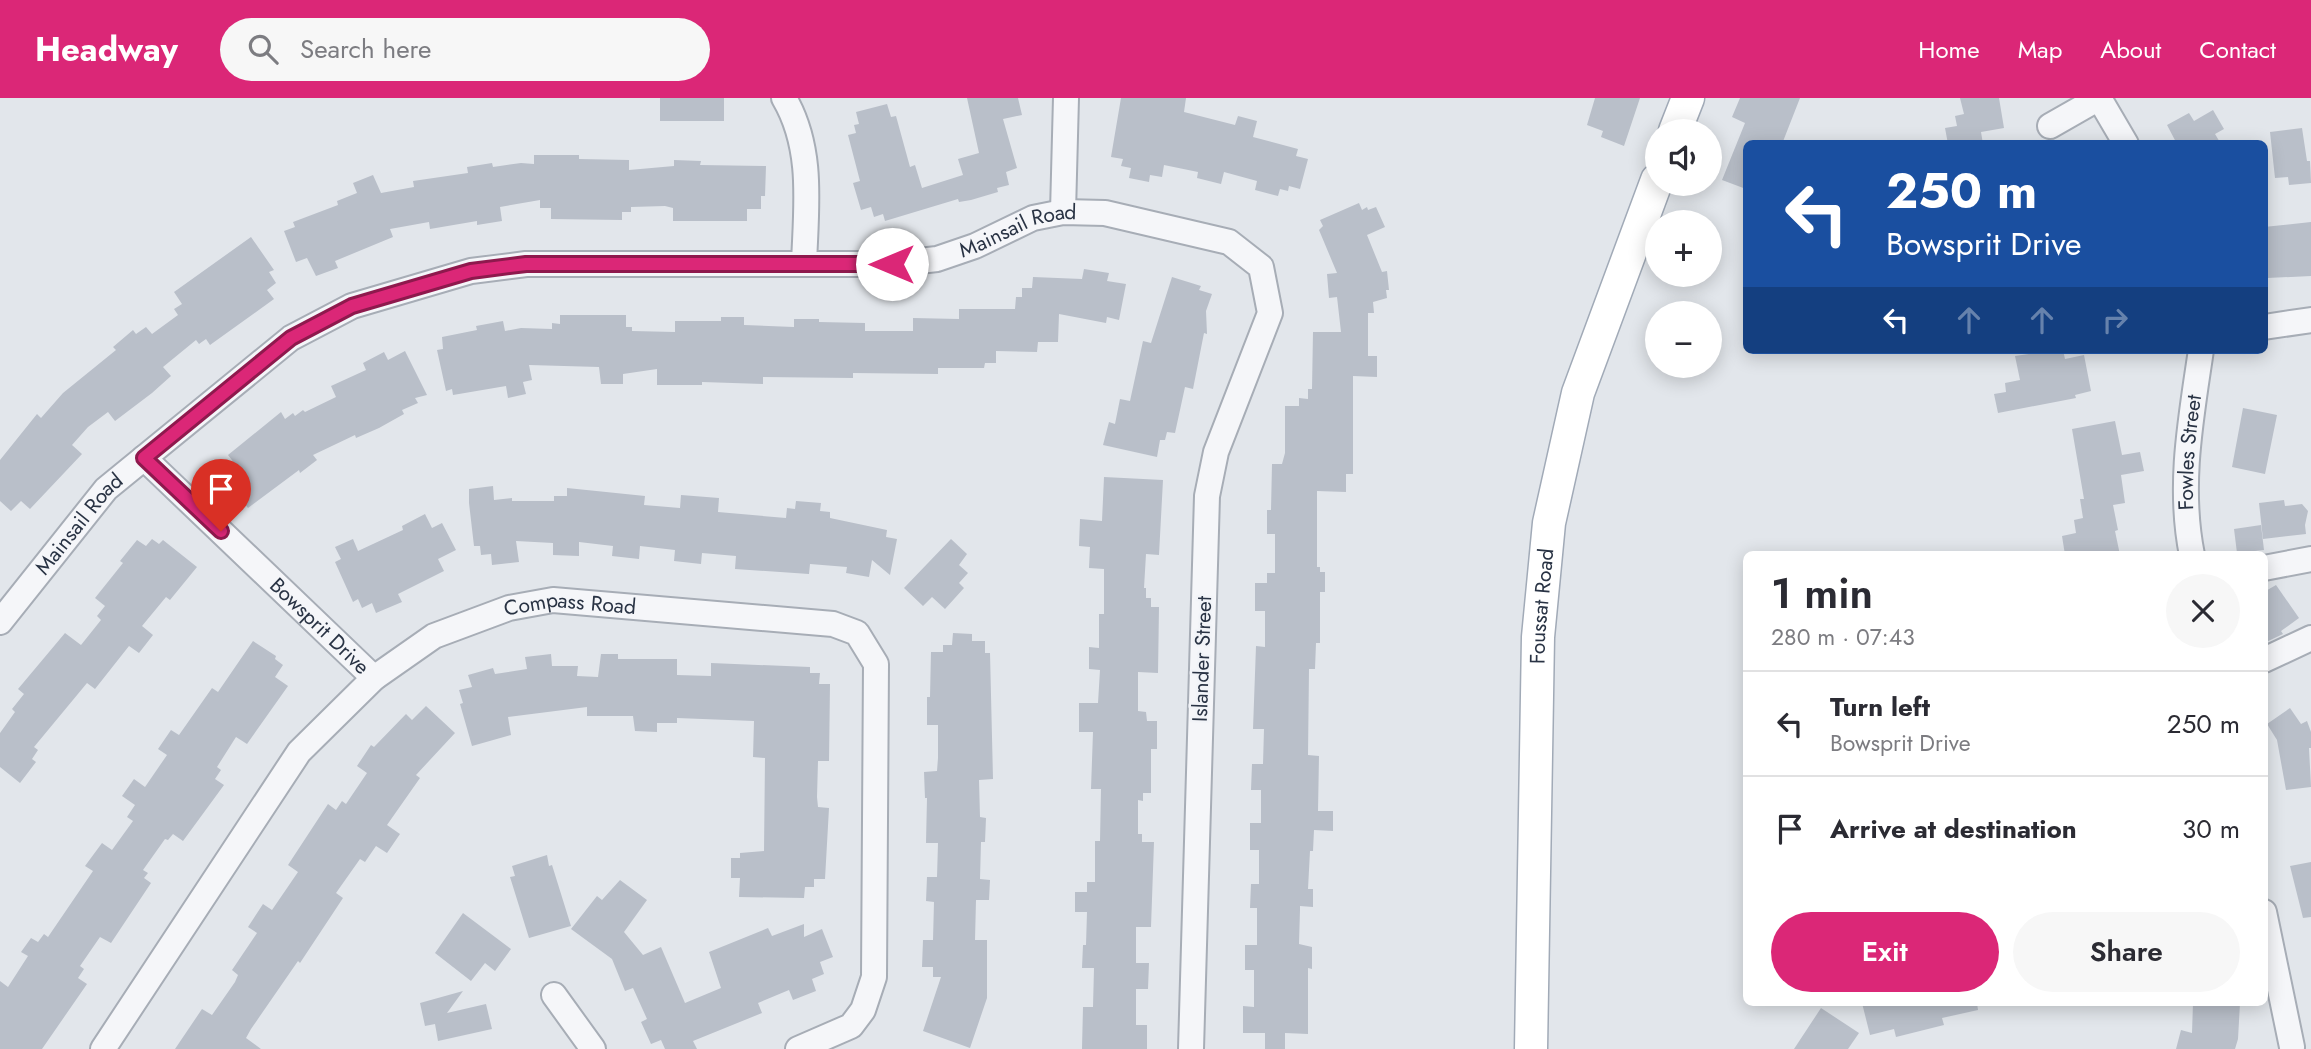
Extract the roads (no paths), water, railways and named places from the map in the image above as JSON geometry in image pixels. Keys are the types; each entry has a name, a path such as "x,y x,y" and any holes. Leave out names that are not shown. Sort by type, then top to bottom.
{"main road":[{"path":"1680,119 1688,98"},
{"name":"Foussat Road","path":"1531,1049 1538,637 1549,523 1578,393 1651,196"}],"street":[{"path":"784,98 795,118 808,172 804,264"},
{"path":"1063,212 1066,98"},
{"path":"2050,126 2099,98 2124,140"},
{"name":"Mainsail Road","path":"0,622 106,489 291,338 352,306 471,271 526,264 892,264 937,259 975,246 1033,218 1063,212 1105,213 1229,242 1261,268 1265,281"},
{"name":"Islander Street","path":"1191,1049 1207,496 1216,452 1270,313 1265,281"},
{"path":"2268,326 2311,320"},
{"name":"Fowles Street","path":"2191,551 2186,525 2185,460 2200,354"},
{"name":"Bowsprit Drive","path":"144,458 374,678"},
{"path":"2268,567 2311,559"},
{"name":"Compass Road","path":"103,1049 299,752 374,678 434,636 509,608 553,600 833,624 857,633 876,663 874,977 863,1010 851,1026 798,1049"},
{"path":"2268,658 2311,638"},
{"path":"2268,927 2298,1043"},
{"path":"554,995 593,1049"}]}
